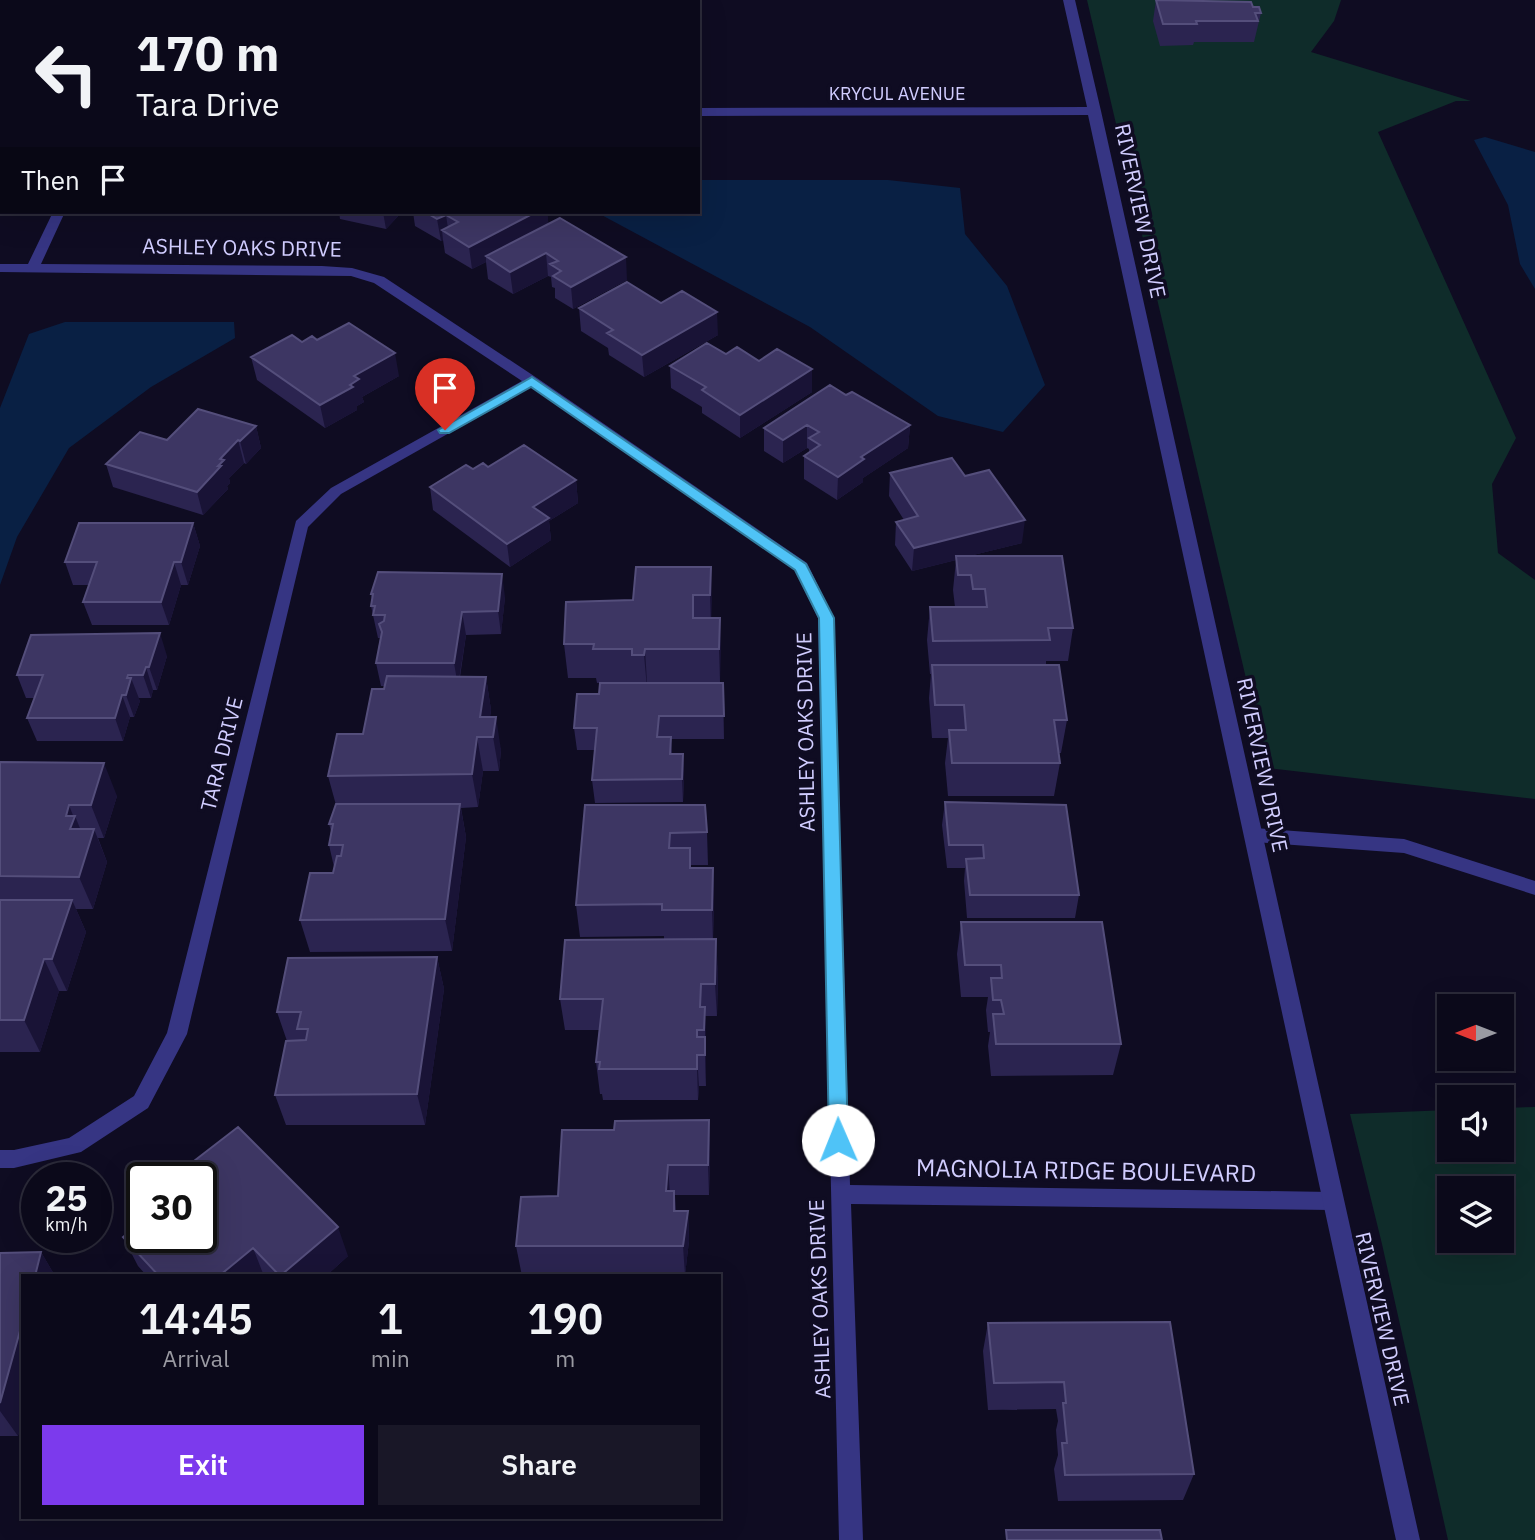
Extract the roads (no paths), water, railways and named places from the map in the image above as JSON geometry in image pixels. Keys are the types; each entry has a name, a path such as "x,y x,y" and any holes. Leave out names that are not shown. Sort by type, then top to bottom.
{"street":[{"name":"RIVERVIEW DRIVE","path":"1069,0 1408,1540"},
{"name":"KRYCUL AVENUE","path":"700,112 1095,111"},
{"path":"33,268 58,214"},
{"name":"ASHLEY OAKS DRIVE","path":"0,268 352,272 379,281 532,381 801,567 826,618 839,1195 852,1540"},
{"name":"TARA DRIVE","path":"0,1159 14,1159 74,1146 142,1102 177,1034 301,525 336,491 532,381"},
{"path":"1254,835 1404,846 1535,888"},
{"name":"MAGNOLIA RIDGE BOULEVARD","path":"839,1195 1332,1200"}],"water":[{"path":"1485,137 1535,152 1535,289 1520,264 1508,205 1474,140"},
{"path":"700,180 888,180 960,188 965,234 1007,286 1045,385 1003,432 938,416 810,327 600,214 700,214"},
{"path":"65,322 234,322 235,338 151,387 69,448 17,537 0,585 0,408 29,334"}]}
